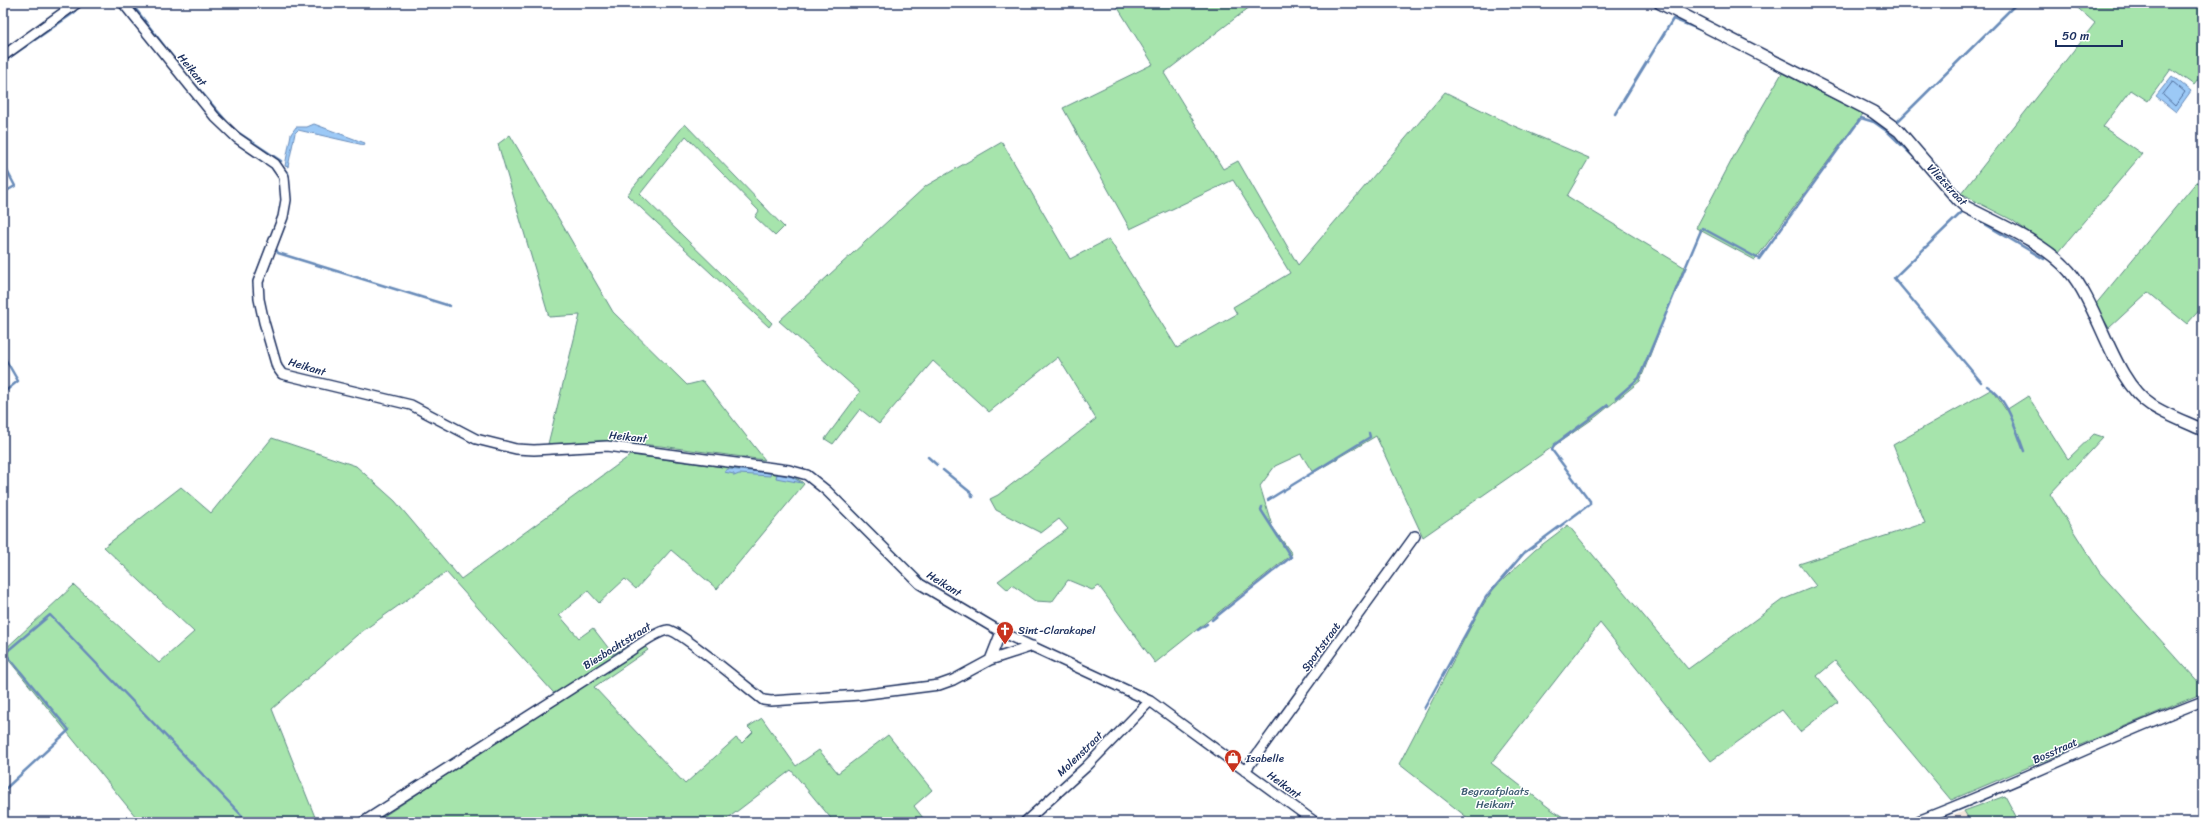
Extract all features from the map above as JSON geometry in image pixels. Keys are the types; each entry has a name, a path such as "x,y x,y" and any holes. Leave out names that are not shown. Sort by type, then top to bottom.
{"street":[{"path":"3,56 77,3"},
{"name":"Heikant","path":"124,3 215,117 237,138 276,164 284,177 286,200 283,217 258,282 259,299 264,322 277,367 282,374 411,405 476,439 516,449 534,450 607,446 789,470 806,475 827,491 920,584 1001,632 1150,701 1315,822"},
{"name":"Vlietstraat","path":"1660,3 1873,112 1888,122 1899,131 1958,200 1966,207 2037,245 2057,258 2070,272 2085,297 2130,385 2150,405 2203,430"},
{"name":"Sportstraat","path":"1244,771 1415,536"},
{"name":"Biesbochtstraat","path":"363,822 627,652 657,634 667,630 674,632 763,700 771,702 860,695 939,684 958,677 990,660 1033,646"},
{"path":"990,660 1001,632"},
{"name":"Bosstraat","path":"1915,822 1983,796 2203,700"},
{"name":"Molenstraat","path":"1025,822 1087,766 1150,701"}],"shaded area":[{"path":"1964,811 1971,822 1939,822"}],"green space":[{"path":"1115,3 1255,3 1164,73 1223,169 1238,161 1298,265 1445,92 1514,126 1589,158 1567,196 1684,267 1640,381 1597,416 1423,537 1376,436 1313,473 1301,454 1275,466 1260,486 1272,526 1292,554 1155,663 1099,586 1092,590 1068,580 1052,602 1035,601 1012,585 1008,590 998,581 1068,529 1059,519 1041,533 996,510 990,499 998,495 1096,419 1058,357 989,412 933,361 879,424 860,409 833,444 825,439 860,392 779,321 926,186 1002,142 1070,259 1109,239 1177,348 1237,314 1233,307 1290,273 1233,180 1130,229 1063,108 1153,64"},
{"path":"2072,3 2203,3 2203,73 2194,85 2171,69 2148,101 2131,90 2103,127 2142,154 2058,253 2012,220 1961,194 2095,23"},
{"path":"1782,73 1863,114 1755,260 1696,228 1736,152"},
{"path":"685,124 784,227 775,236 755,217 759,211 686,136 640,194 772,323 769,327 627,195"},
{"path":"510,135 613,312 687,385 703,381 765,460 661,446 604,441 548,444 580,315 549,317 498,144"},
{"path":"2203,174 2203,306 2187,324 2148,292 2109,328 2095,305"},
{"name":"Begraafplaats Heikant","path":"1992,389 2006,410 2028,396 2068,459 2094,434 2103,437 2050,494 2100,573 2203,687 2203,693 1951,800 1835,661 1817,676 1838,702 1800,732 1782,710 1711,761 1600,623 1491,763 1552,810 1571,822 1473,822 1399,764 1478,613 1494,588 1535,550 1568,525 1688,669 1782,600 1816,586 1799,564 1925,523 1893,445"},
{"path":"272,438 356,466 395,501 461,579 631,455 777,474 799,480 804,484 717,589 671,550 636,589 625,579 599,603 588,591 559,615 579,638 593,628 613,654 639,640 648,650 594,687 685,784 736,738 742,743 753,732 748,727 762,718 796,766 819,750 838,773 888,735 932,790 914,806 926,822 834,822 791,770 723,822 609,822 606,819 602,822 375,822 560,700 446,572 357,635 272,709 317,822 130,822 136,817 3,653 3,651 74,585 159,663 194,632 104,547 181,487 211,513"},
{"path":"2005,796 2019,822 1971,822 1964,811"}],"water":[{"path":"2172,76 2191,91 2176,112 2156,96"},
{"path":"314,124 365,143 364,145 298,130 295,133 288,167 285,166 291,134 296,127 307,127"},
{"path":"728,469 771,473 770,476 739,474 734,476 734,474 724,472"},
{"path":"777,474 792,477 802,483 776,478"}],"waterway":[{"path":"131,3 186,74 233,129 281,161"},
{"path":"1897,122 2017,3"},
{"path":"3,62 75,12 74,9"},
{"path":"1615,114 1673,19 1701,30"},
{"path":"1616,398 1639,378 1702,228 1759,259 1861,118 1874,122 1888,132 1891,130"},
{"path":"1888,132 1915,158"},
{"path":"3,163 15,186 3,193"},
{"path":"288,173 290,198"},
{"path":"1981,382 1894,278 1963,211 2044,259"},
{"path":"275,247 278,253 450,306"},
{"path":"3,355 18,381 3,393"},
{"path":"1987,386 2001,398 2006,406 2024,451"},
{"path":"1424,709 1486,597 1524,553 1590,504 1590,501 1552,450 1554,445 1608,405"},
{"path":"1268,500 1370,437 1369,433"},
{"path":"928,457 937,465"},
{"path":"943,470 970,492 973,497"},
{"path":"1212,620 1291,557 1261,510 1262,507"},
{"path":"3,651 5,653 50,615 248,822"},
{"path":"1198,630 1207,624"},
{"path":"3,791 69,730 5,653"}],"place":[{"name":"Sint-Clarakapel","path":"1005,645"},
{"name":"Isabelle","path":"1233,773"}]}
